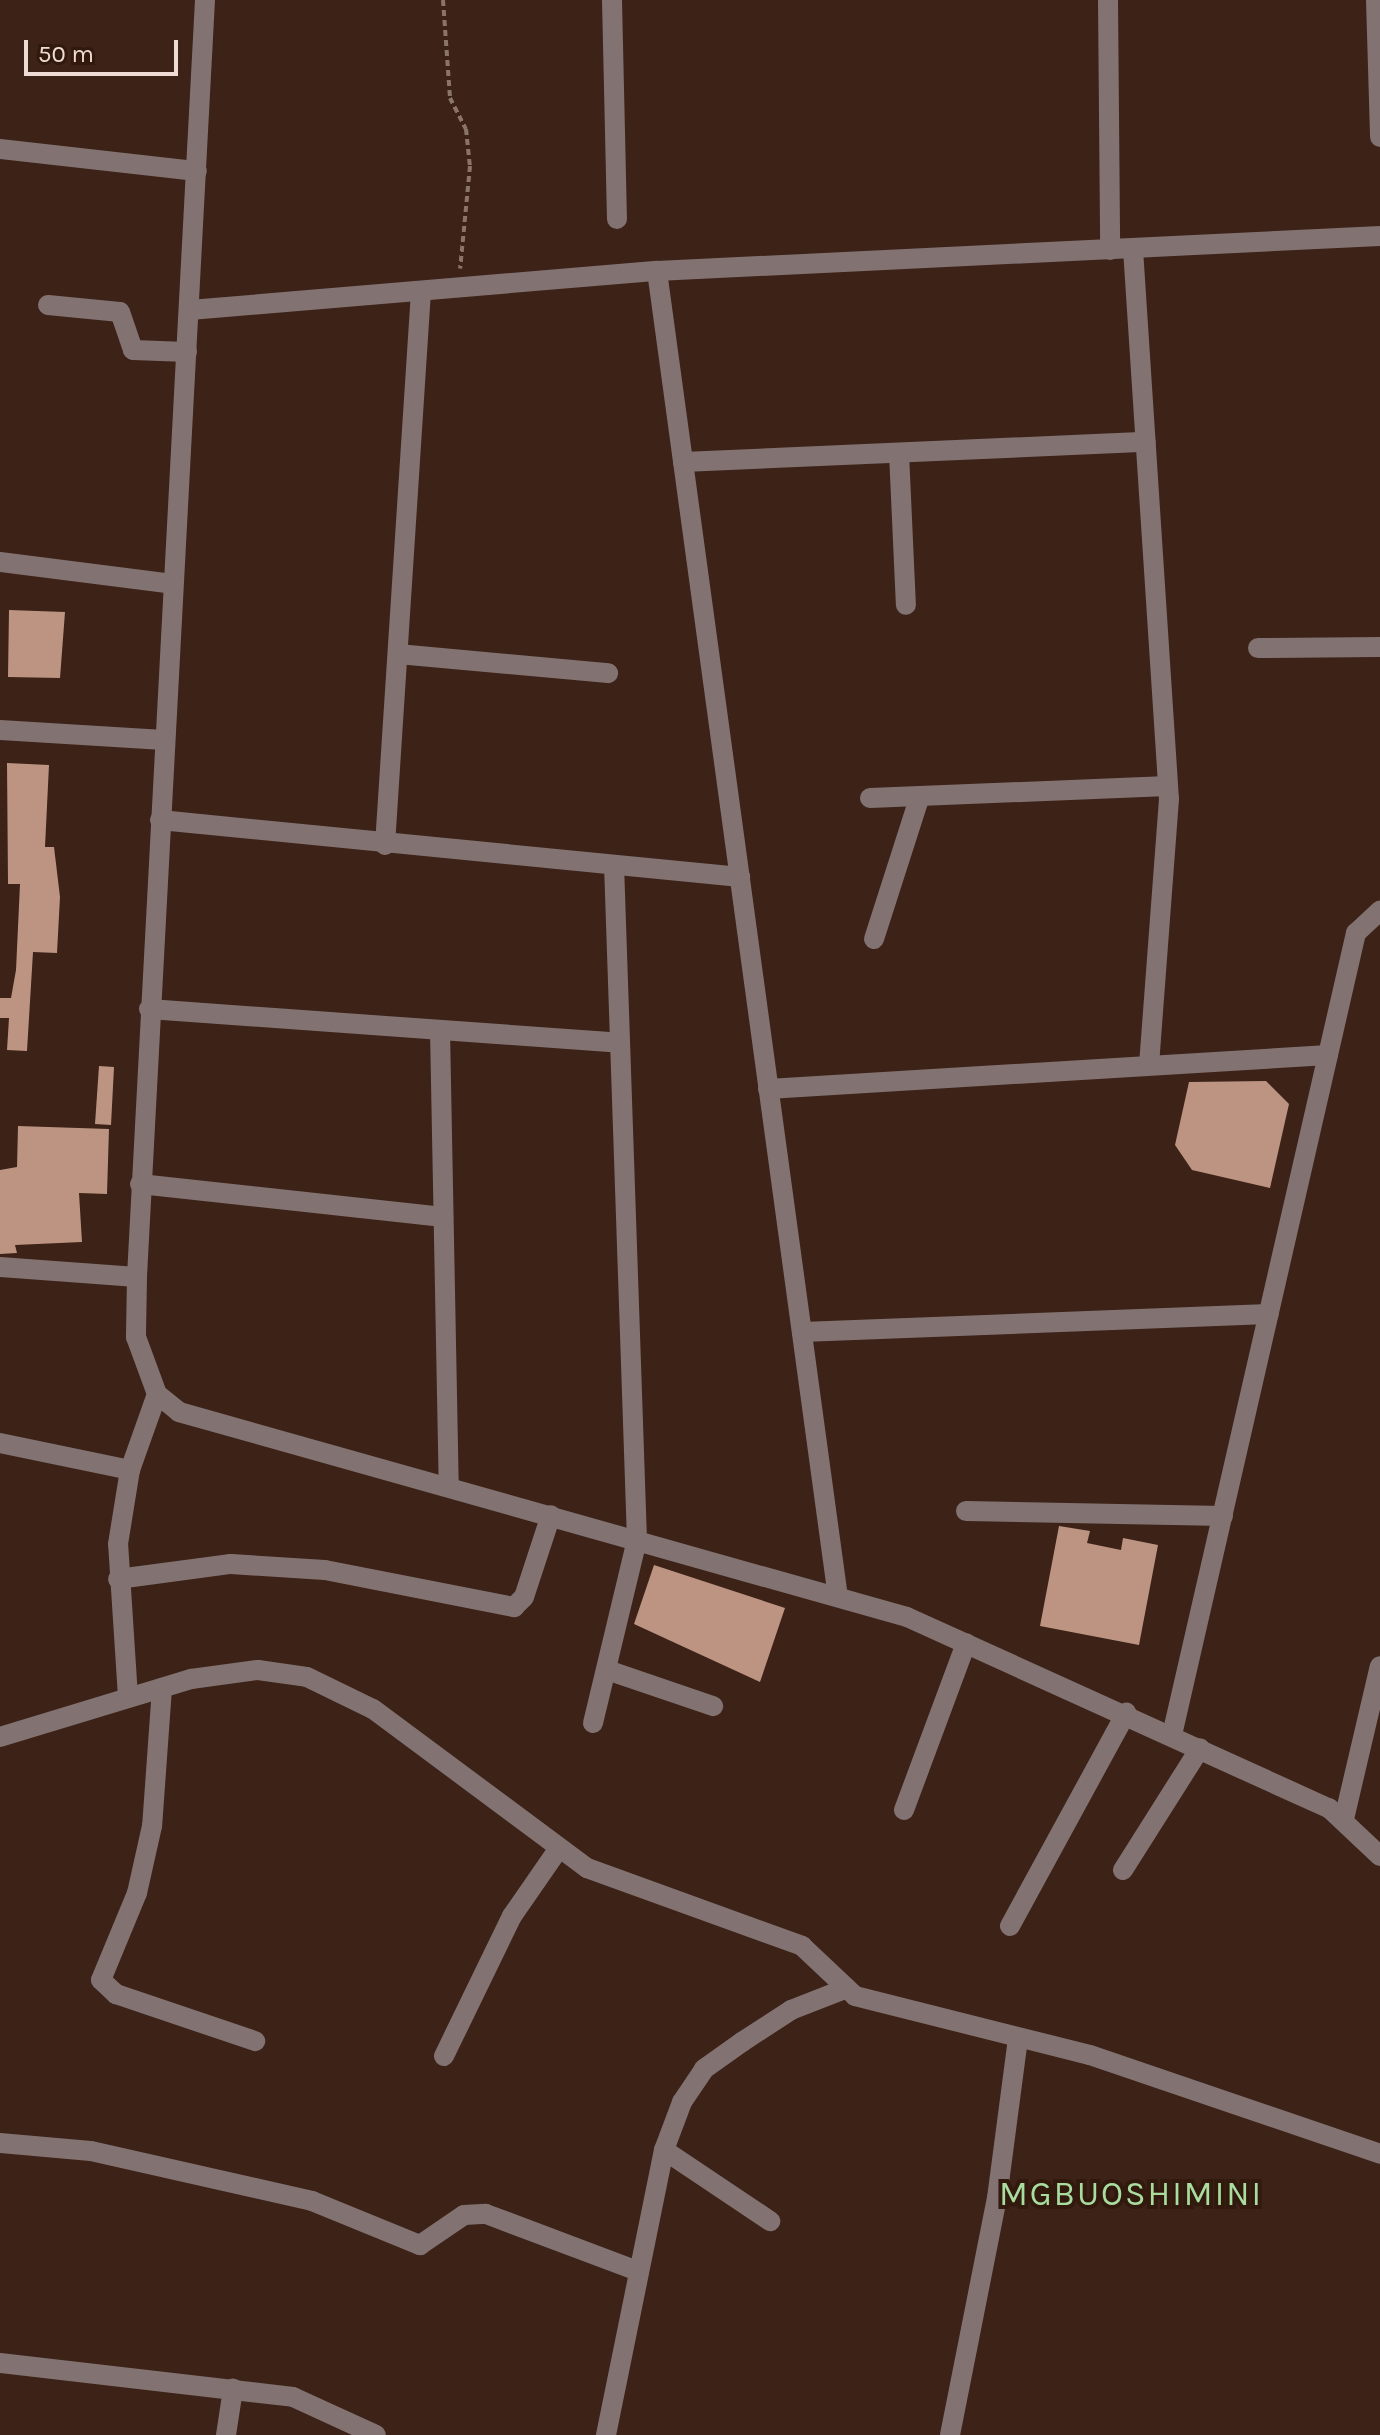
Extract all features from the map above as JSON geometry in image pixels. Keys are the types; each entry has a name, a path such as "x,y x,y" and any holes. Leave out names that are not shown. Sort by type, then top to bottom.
{"street":[{"path":"205,0 140,1184 136,1337 157,1394 179,1412 838,1597 966,1643 1126,1713 1344,1819 1380,1856"},
{"path":"612,0 617,219"},
{"path":"1108,0 1110,250"},
{"path":"1376,0 1380,137"},
{"path":"0,149 197,171"},
{"path":"190,310 657,271 1380,236"},
{"path":"1133,249 1168,786 1149,1065"},
{"path":"657,271 838,1597"},
{"path":"385,845 421,291"},
{"path":"48,305 120,312 133,350 187,352"},
{"path":"683,462 1146,442"},
{"path":"899,453 906,605"},
{"path":"0,562 173,584"},
{"path":"1258,648 1380,647"},
{"path":"398,654 608,673"},
{"path":"0,730 164,740"},
{"path":"870,798 1168,786"},
{"path":"874,939 920,796"},
{"path":"160,820 385,845 740,877"},
{"path":"593,1723 610,1671 637,1540 614,866"},
{"path":"1172,1735 1356,933 1380,911"},
{"path":"149,1009 620,1043"},
{"path":"440,1030 449,1487"},
{"path":"768,1089 1328,1055"},
{"path":"140,1184 443,1217"},
{"path":"0,1267 137,1277"},
{"path":"802,1332 1269,1314"},
{"path":"128,1697 118,1579 130,1470 157,1394"},
{"path":"0,1443 130,1470"},
{"path":"966,1511 1223,1516"},
{"path":"118,1579 231,1564 325,1570 514,1607 524,1597 551,1515"},
{"path":"904,1810 966,1643"},
{"path":"1344,1819 1380,1666"},
{"path":"0,1737 162,1688 258,1670 307,1677 373,1709 559,1848 654,1898 802,1946 847,1988 872,2003 1018,2038 1277,2115 1380,2154"},
{"path":"610,1671 713,1706"},
{"path":"162,1688 152,1826 137,1893 101,1980 116,1994 255,2041"},
{"path":"1010,1926 1126,1713"},
{"path":"1123,1870 1200,1748"},
{"path":"444,2056 512,1916 559,1848"},
{"path":"606,2435 664,2150 704,2069 791,2010 847,1988"},
{"path":"950,2435 997,2198 1018,2038"},
{"path":"0,2143 91,2151 312,2201 420,2245 464,2215 486,2214 638,2271"},
{"path":"664,2150 770,2221"},
{"path":"0,2363 293,2397 376,2435"},
{"path":"226,2435 233,2389"}],"path":[{"path":"443,0 450,98 466,129 470,166 458,288"}],"building":[{"path":"9,610 65,612 60,678 8,677"},
{"path":"7,763 49,765 45,847 54,847 60,897 57,953 33,952 27,1051 7,1050 9,1018 0,1018 0,998 11,998 16,970 20,884 8,884"},
{"path":"99,1066 114,1067 111,1125 95,1124"},
{"path":"1266,1081 1289,1104 1270,1188 1192,1170 1175,1145 1189,1082"},
{"path":"18,1126 109,1129 107,1194 79,1193 82,1242 15,1245 17,1253 0,1254 0,1170 17,1167"},
{"path":"1059,1526 1090,1531 1087,1543 1121,1550 1123,1538 1158,1545 1139,1645 1040,1626"},
{"path":"654,1565 785,1608 760,1682 634,1624"}],"district":[{"name":"MGBUOSHIMINI","path":"1131,2195"}]}
